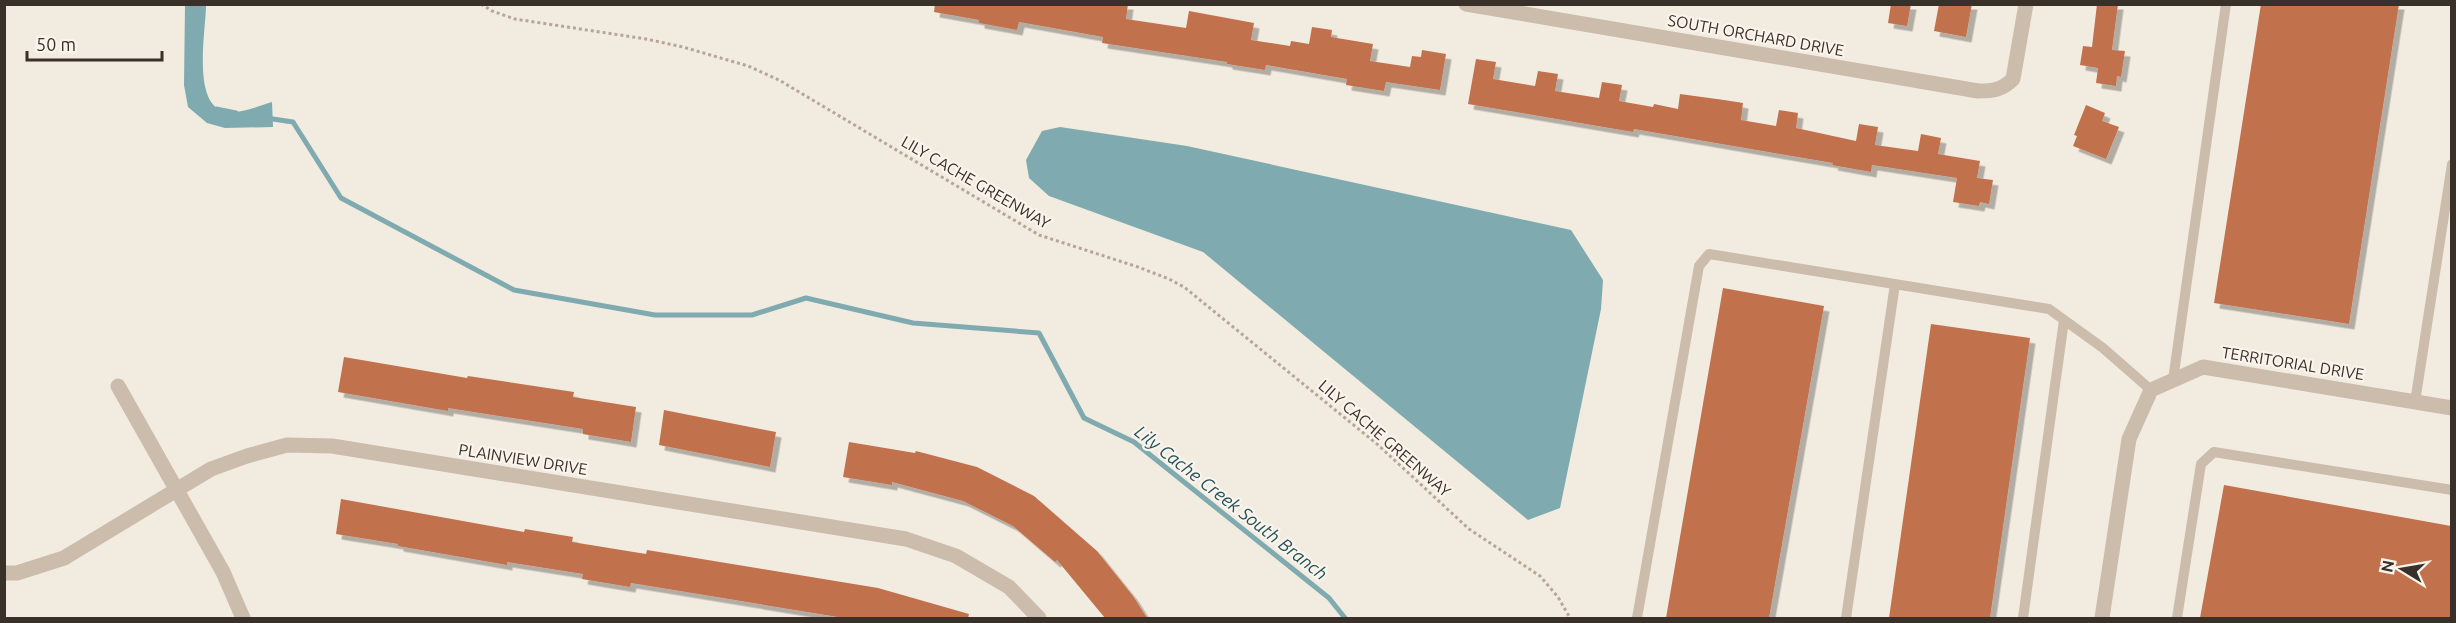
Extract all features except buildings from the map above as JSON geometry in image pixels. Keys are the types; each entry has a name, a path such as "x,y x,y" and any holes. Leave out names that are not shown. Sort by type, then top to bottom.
{"street":[{"name":"SOUTH ORCHARD DRIVE","path":"1466,4 1978,91 1993,91 2005,87 2013,79 2026,4"},
{"name":"TERRITORIAL DRIVE","path":"2151,390 2203,367 2451,408"},
{"path":"118,386 223,572 243,618"},
{"path":"2102,618 2129,439 2151,390"},
{"name":"PLAINVIEW DRIVE","path":"4,573 17,573 64,558 211,469 287,445 332,446 906,539 956,556 1009,586 1039,618"}],"lane":[{"path":"2173,380 2226,4"},
{"path":"2415,402 2451,164"},
{"path":"1636,618 1699,266 1709,254 2049,309 2103,348 2151,390"},
{"path":"1846,618 1895,284"},
{"path":"2023,618 2064,320"},
{"path":"2177,618 2201,464 2214,452 2451,490"}],"path":[{"name":"LILY CACHE GREENWAY","path":"481,4 515,19 646,39 748,66 778,80 1039,235 1148,271 1184,287 1377,444 1469,529 1540,576 1558,597 1570,618"}],"water":[{"path":"185,5 206,5 203,48 204,82 208,96 215,107 226,112 237,112 272,102 273,127 225,128 207,123 188,107 184,85"},
{"path":"1060,127 1187,146 1571,230 1603,280 1601,309 1560,508 1528,520 1203,252 1049,196 1029,178 1026,160 1042,131"}],"waterway":[{"name":"Lily Cache Creek South Branch","path":"216,109 236,113"},
{"name":"Lily Cache Creek South Branch","path":"266,118 293,122 341,198 514,290 655,315 752,315 806,298 913,323 1039,333 1084,418 1134,442 1329,598 1345,618"}]}
